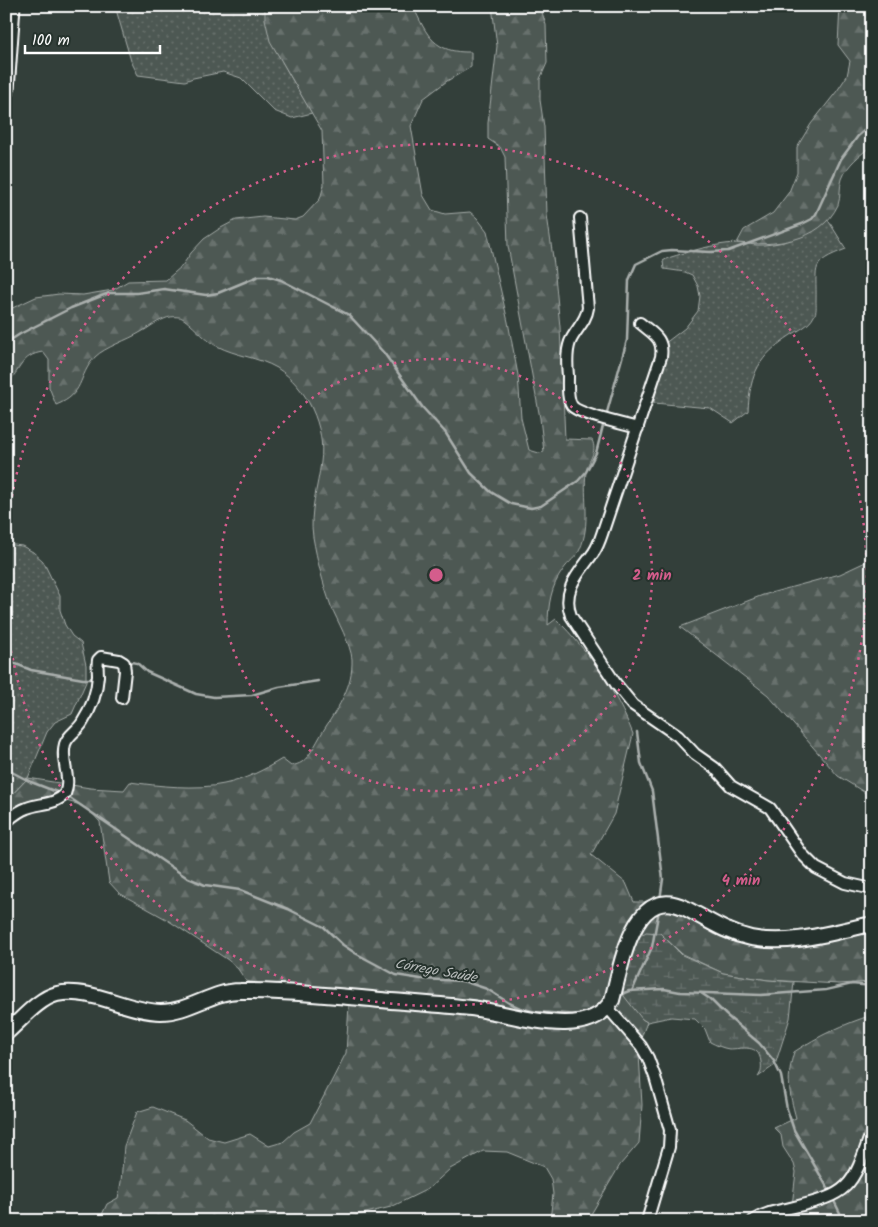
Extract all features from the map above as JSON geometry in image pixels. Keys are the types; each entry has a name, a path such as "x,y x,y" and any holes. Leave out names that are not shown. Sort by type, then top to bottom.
{"main road":[{"path":"6,90 12,6"}],"street":[{"path":"580,218 588,308 584,320 571,340 568,349 568,378 571,405 579,411 638,428"},
{"path":"640,323 660,340 662,357 602,534 595,550 581,569 569,592 568,608 571,616 616,684 633,706 678,736 695,754 715,768 730,786 770,808 802,854 816,868 845,883 872,889"},
{"path":"6,822 16,813 27,808 54,802 65,794 68,780 64,751 65,744 82,723 90,709 95,696 98,660 101,657 119,660 124,663 122,698"},
{"path":"6,1033 48,997 69,993 88,995 159,1012 175,1011 220,994 238,991 321,995 472,1008 530,1021 552,1023 586,1020 598,1016 608,1008 630,936 644,914 656,905 671,904 684,908 707,922 751,938 791,940 872,924"},
{"path":"608,1008 642,1046 655,1077 670,1130 670,1147 647,1221"},
{"path":"753,1221 777,1211 822,1201 841,1192 854,1179 872,1130"}],"green space":[{"path":"115,6 265,6 266,19 275,47 312,113 292,118 274,111 241,78 223,72 185,81 138,75 131,61"},
{"path":"265,6 413,6 433,41 440,46 458,52 471,52 471,67 447,81 423,99 411,126 423,195 432,210 445,214 470,212 487,231 518,375 521,418 529,450 539,453 544,452 540,418 508,246 505,157 500,147 488,139 488,123 497,46 492,6 540,6 546,25 547,63 540,79 540,100 544,127 547,215 560,327 565,439 592,440 594,445 586,472 586,521 583,540 579,552 565,567 553,589 548,625 556,619 580,644 610,687 633,734 614,814 591,855 626,883 634,902 648,902 683,915 726,939 755,943 872,929 872,982 839,984 768,980 723,973 682,954 660,933 642,1019 647,1022 641,1038 639,1054 642,1105 639,1143 620,1165 587,1221 548,1221 553,1194 551,1179 544,1167 507,1152 483,1151 450,1169 428,1189 391,1207 338,1221 99,1221 107,1204 118,1198 124,1146 137,1112 153,1107 185,1120 208,1138 224,1142 250,1134 269,1146 283,1142 294,1132 310,1123 346,1053 349,1005 336,998 246,981 238,969 228,960 166,919 119,893 109,882 100,822 91,812 81,805 62,800 13,808 6,814 6,801 28,778 90,788 124,790 130,782 165,786 202,787 239,780 261,771 282,759 291,766 298,764 312,751 348,687 352,669 351,653 328,598 320,572 312,528 313,509 321,462 320,435 312,409 288,376 270,364 217,346 182,318 169,317 99,353 89,364 72,396 56,405 49,387 49,360 43,352 30,356 25,360 6,384 6,311 36,297 59,294 83,295 113,290 128,281 166,280 182,266 204,239 236,220 263,217 295,220 303,217 320,199 324,185 322,131 270,41 265,19"},
{"path":"840,6 871,6 872,145 848,168 841,182 838,205 830,218 820,227 808,235 780,242 765,244 737,243 744,230 773,213 789,192 797,172 797,147 811,124 847,76 850,61 838,45"},
{"path":"828,220 846,249 821,262 816,273 815,314 807,325 780,343 764,358 754,376 748,411 733,423 710,408 654,403 660,347 685,328 698,311 700,296 698,286 692,275 664,269 663,261 702,248 719,245 737,243 761,245 782,242 805,234"},
{"path":"6,544 22,546 33,552 43,561 60,596 60,610 65,625 72,636 81,643 86,665 86,682 72,714 55,722 47,732 28,778 6,801"},
{"path":"872,559 872,797 838,776 768,695 680,627 763,595 840,574"},
{"path":"646,932 660,933 682,955 723,973 794,982 790,1018 775,1065 758,1077 761,1072 761,1066 760,1056 757,1052 749,1048 726,1049 710,1042 705,1029 695,1019 671,1017 647,1022 642,1019 624,996 621,983 632,941"},
{"path":"872,1015 872,1221 749,1221 792,1206 796,1172 794,1164 783,1147 781,1135 774,1128 796,1118 789,1085 794,1052 832,1031"}],"waterway":[{"path":"606,416 627,340 629,280 636,264 662,251 728,251 812,219 841,159 858,136 872,124"},
{"path":"6,343 71,308 109,293 137,293 164,289 206,295 218,293 259,276 268,276 281,280 349,315 384,353 423,408 445,432 471,473 491,492 511,504 531,508 541,506 578,481 586,472 596,453 604,422"},
{"path":"6,660 31,670 83,679 90,679 94,673"},
{"path":"125,661 137,663 147,672 196,694 214,697 252,695 279,687 318,681"},
{"path":"637,732 641,763 652,791 663,879 660,900"},
{"name":"Córrego Saúde","path":"6,769 31,782 62,794"},
{"name":"Córrego Saúde","path":"67,796 186,877 205,885 240,890 288,909 324,927 343,945 396,975 421,979 463,981 487,989 520,1008 536,1012 579,1015"},
{"path":"632,991 652,947 659,910"},
{"name":"Córrego Saúde","path":"619,997 629,991 664,989 680,992 761,995 826,990 852,984 872,986"},
{"path":"701,993 759,1043 774,1061 781,1076 787,1109 794,1130 830,1192"},
{"path":"832,1197 844,1221"}]}
